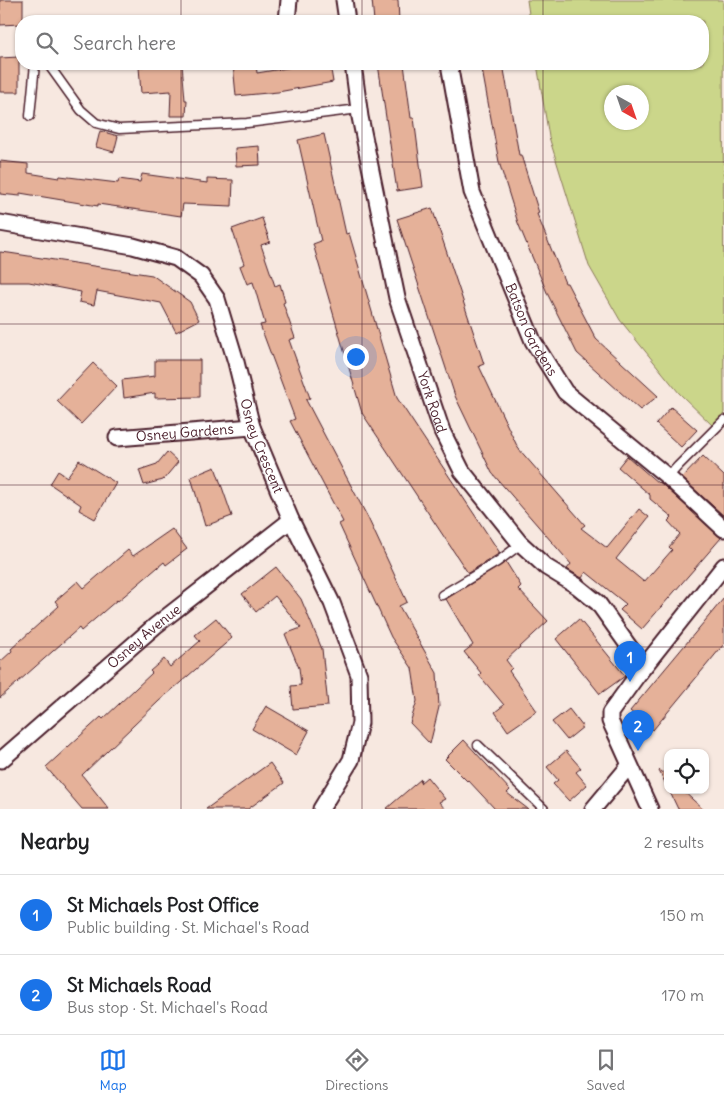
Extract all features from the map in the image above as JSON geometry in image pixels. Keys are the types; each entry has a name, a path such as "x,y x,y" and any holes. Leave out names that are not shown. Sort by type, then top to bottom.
{"street":[{"path":"288,15 289,0"},
{"path":"344,0 346,15"},
{"name":"York Road","path":"354,70 359,109 397,298 442,430 462,471 521,544 546,567 577,586 598,603 630,648 639,673"},
{"name":"Batson Gardens","path":"450,70 472,192 533,341 565,392 668,477 724,529"},
{"name":"Osney Crescent","path":"0,222 133,246 176,258 201,276 217,299 236,362 252,427 291,520 332,603 359,675 360,723 352,760 320,809"},
{"name":"Osney Gardens","path":"117,438 252,427"},
{"name":"Osney Avenue","path":"1,760 30,737 155,626 291,520"},
{"path":"650,809 610,721 610,713 639,673 724,566"},
{"path":"593,809 630,766"}],"lane":[{"path":"30,116 34,70"},
{"path":"52,70 81,110 96,122 119,129 247,123 359,109"},
{"path":"668,477 724,420"},
{"path":"442,595 497,562 521,544"},
{"path":"478,745 544,809"}],"green space":[{"path":"527,0 723,0 724,420 715,428 679,393 620,320 589,266 549,137 538,70 709,70 709,15 529,15"}],"building":[{"path":"0,0 23,0 23,15 15,15 15,24 0,25"},
{"path":"372,0 398,0 399,15 373,15"},
{"path":"15,57 15,70 19,70 19,92 0,92 0,58"},
{"path":"139,70 182,70 185,100 187,100 186,116 170,116 171,91 141,93"},
{"path":"234,70 257,70 257,73 275,70 331,70 333,82 278,92 236,96"},
{"path":"379,70 405,70 411,118 414,118 423,187 397,191"},
{"path":"482,70 504,70 519,155 521,155 539,213 537,214 565,283 567,283 596,339 658,396 640,410 577,353 548,295 518,223 499,162"},
{"path":"100,131 118,136 114,152 96,147"},
{"path":"324,134 346,234 349,233 397,398 500,553 468,573 362,413 313,244 321,241 298,140"},
{"path":"259,146 260,165 236,166 235,148"},
{"path":"0,161 28,164 28,173 59,178 60,176 118,183 119,179 140,182 142,174 207,183 207,179 233,180 232,206 183,204 181,216 98,204 98,206 20,193 20,196 0,194"},
{"path":"432,208 484,364 479,366 518,448 585,525 581,528 607,548 639,509 649,517 616,559 644,582 672,550 669,547 680,534 668,521 672,517 650,499 650,495 618,467 627,456 658,483 662,484 721,538 642,629 620,610 626,604 586,572 582,578 567,569 571,564 492,473 455,396 397,219"},
{"path":"262,218 270,242 261,245 275,286 280,284 285,302 283,303 295,338 289,340 310,398 306,400 368,518 407,602 399,606 437,673 439,707 430,744 410,723 417,701 412,668 391,637 339,524 343,522 290,421 295,419 260,325 265,324 253,282 247,284 240,266 244,264 232,229"},
{"path":"0,252 152,275 190,302 199,320 176,332 161,303 97,291 94,305 79,302 81,292 29,282 0,282"},
{"path":"155,360 200,360 200,397 155,398 155,393 124,398 122,380 155,376"},
{"path":"93,363 117,386 81,424 57,401"},
{"path":"671,407 697,430 681,447 656,424"},
{"path":"167,452 178,462 163,480 144,485 139,470 157,464"},
{"path":"703,456 724,476 724,516 682,478"},
{"path":"79,460 116,483 95,519 79,510 81,505 50,484 58,471 67,477"},
{"path":"215,467 232,516 205,526 191,477"},
{"path":"172,529 187,549 166,565 164,562 81,631 79,628 0,698 0,662 12,651 11,649 59,606 55,601 78,581 84,588 128,550 133,556"},
{"path":"506,562 521,586 518,589 548,621 506,660 512,668 509,671 537,711 508,731 495,712 504,705 479,675 481,673 464,652 473,645 446,599"},
{"path":"276,567 301,599 322,649 328,706 293,709 291,686 301,685 299,668 285,634 301,628 275,596 256,612 242,594"},
{"path":"724,598 724,644 653,730 630,711"},
{"path":"216,618 232,638 159,701 82,775 109,809 82,809 46,767 101,717 103,719 152,673 150,671 164,659 170,667 200,641 195,635"},
{"path":"579,619 625,676 600,694 556,639"},
{"path":"266,706 309,731 296,755 252,729"},
{"path":"569,709 583,727 567,740 552,722"},
{"path":"464,740 510,790 507,793 528,809 495,809 445,759"},
{"path":"566,751 581,768 576,772 587,785 569,801 553,784 558,780 547,767"},
{"path":"270,763 284,783 248,809 206,809"},
{"path":"659,771 664,774 664,780"},
{"path":"427,777 445,799 439,802 445,809 386,809 421,779 420,783"},
{"path":"671,794 686,794 703,809 678,809"}],"place":[{"name":"St Michaels Post Office","path":"630,682"},
{"name":"St Michaels Road","path":"638,751"}]}
